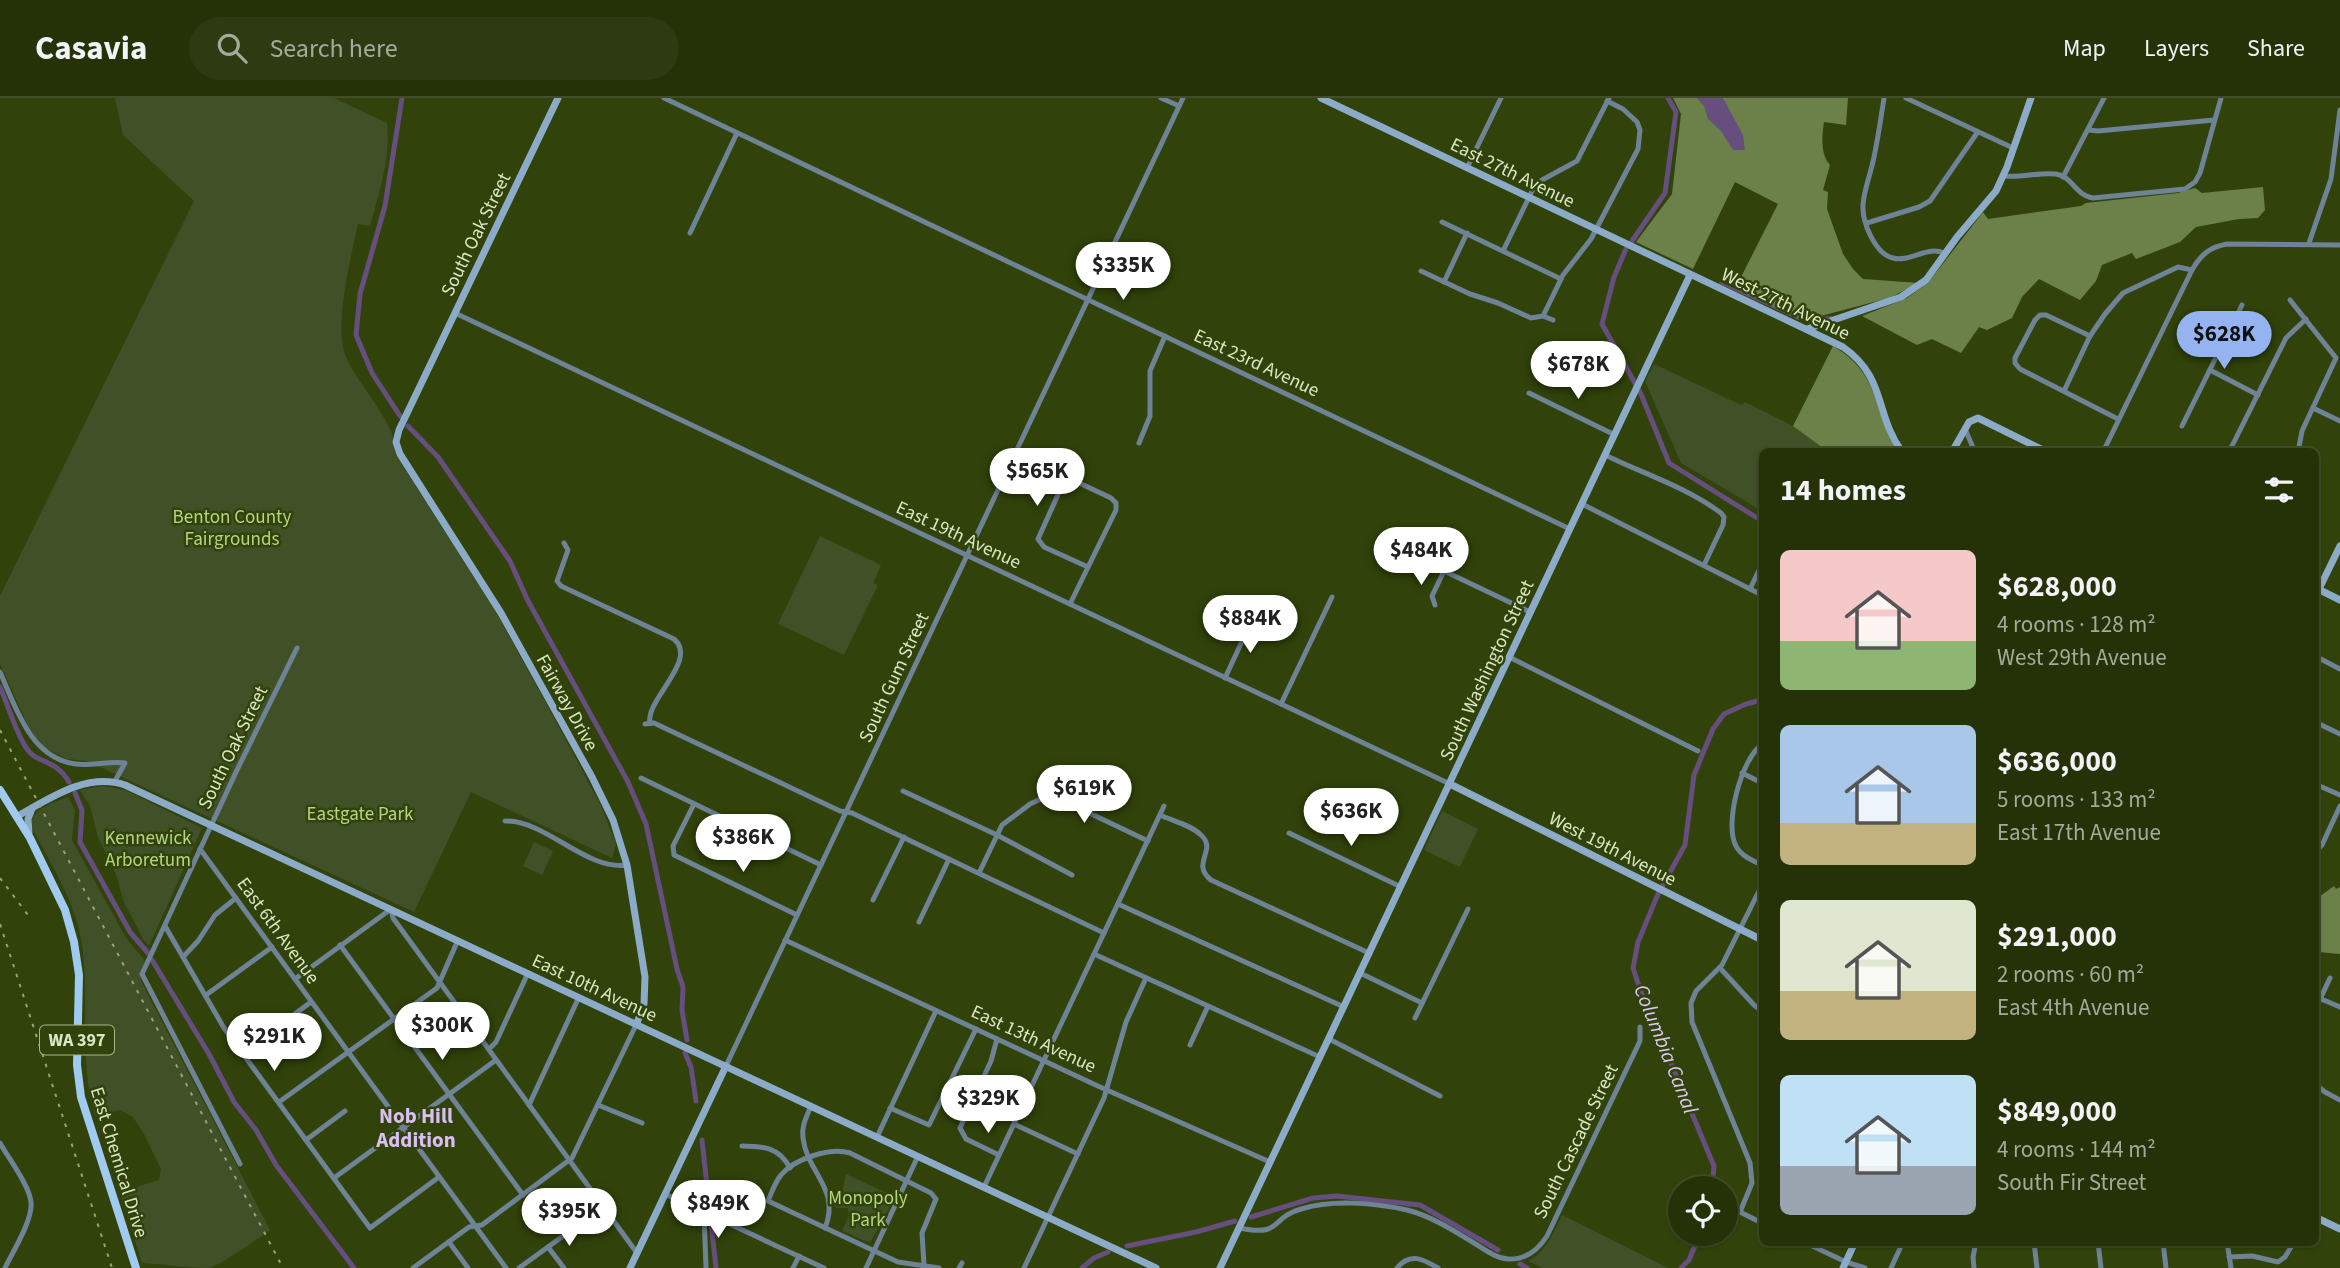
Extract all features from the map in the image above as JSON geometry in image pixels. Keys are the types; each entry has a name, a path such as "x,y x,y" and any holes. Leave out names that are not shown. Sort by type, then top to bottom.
{"main road":[{"name":"South Oak Street","path":"404,421 558,98"},
{"name":"East 27th Avenue","path":"1321,98 1690,275"},
{"path":"1807,329 1906,295 1926,280 1989,200 2004,176 2031,98"},
{"name":"West 27th Avenue","path":"1690,275 1843,347 1865,366 1877,387 1890,432 1900,448"},
{"name":"South Washington Street","path":"1220,1268 1690,275"},
{"path":"1954,448 1973,418 1984,420 2038,448"},
{"name":"Fairway Drive","path":"404,421 396,440 398,450 514,636 606,806 627,865 646,982 644,1004 637,1023"},
{"path":"2319,584 2340,546"},
{"path":"2319,589 2340,600"},
{"path":"18,816 79,785 115,781"},
{"name":"East 10th Avenue","path":"115,781 1156,1268"},
{"name":"West 19th Avenue","path":"1450,784 1759,938"},
{"name":"East Chemical Drive","path":"0,790 30,838 65,910 79,975 77,1065 81,1097 136,1268"},
{"path":"30,838 28,819 33,808"},
{"name":"South Gum Street","path":"629,1268 726,1066"},
{"path":"2319,1219 2340,1229"},
{"path":"1847,1266 1854,1246"}],"street":[{"name":"East 23rd Avenue","path":"664,98 1570,528"},
{"path":"1161,98 1179,107"},
{"name":"South Gum Street","path":"726,1066 1183,98"},
{"path":"1467,168 1501,98"},
{"path":"1884,98 1863,202 1867,223 1877,248 1892,258 1904,258 1935,250 1945,254"},
{"path":"1906,98 2013,148"},
{"path":"2063,177 2104,98"},
{"path":"2004,176 2056,174 2063,177 2080,194 2093,198 2177,191 2192,185 2197,178 2221,98"},
{"path":"1503,251 1529,197 1542,180 1577,161 1608,99 1631,115 1640,131 1641,140 1615,198 1561,279 1542,317"},
{"path":"2309,243 2331,179 2340,110"},
{"path":"2089,130 2214,120"},
{"path":"1867,223 1930,201 1977,132"},
{"path":"690,233 737,133"},
{"path":"1443,222 1561,279"},
{"path":"1444,282 1467,233"},
{"path":"2105,448 2192,270 2203,254 2222,245 2340,245"},
{"path":"2064,391 2090,336 2123,293 2178,267 2192,270"},
{"path":"1421,271 1531,318 1553,320"},
{"path":"2290,300 2336,358 2302,430 2299,448"},
{"path":"2182,426 2242,305"},
{"name":"East 19th Avenue","path":"455,313 1450,784"},
{"path":"2090,336 2046,315 2039,315 2015,363 2020,369 2118,419"},
{"path":"2231,448 2286,338 2306,319"},
{"path":"1139,443 1150,415 1150,371 1165,336"},
{"path":"2210,370 2258,395"},
{"path":"1529,393 1615,435"},
{"path":"2314,408 2340,421"},
{"path":"1965,429 1973,448"},
{"path":"1016,453 1111,498 1116,503 1116,510 1070,604"},
{"path":"1605,455 1682,489 1724,517 1723,525 1704,565"},
{"path":"1066,477 1039,535 1039,542 1044,547 1088,567"},
{"path":"1582,504 1759,593"},
{"path":"564,543 568,550 558,574 557,581 561,586 679,644 682,654 650,712 647,724 904,837 1104,933"},
{"path":"1421,560 1530,612"},
{"path":"1435,605 1432,596 1444,570"},
{"path":"1750,589 1759,570"},
{"path":"1282,704 1332,597"},
{"path":"1225,678 1251,622"},
{"name":"South Oak Street","path":"240,1164 142,974 298,648"},
{"path":"1509,657 1698,751"},
{"path":"2319,658 2340,668"},
{"path":"0,672 24,725 39,746 69,762 125,763 115,781"},
{"path":"2319,724 2340,734"},
{"path":"1759,748 1755,750 1737,788 1732,830 1734,843 1746,857 1759,864"},
{"path":"1742,774 1759,782"},
{"path":"640,778 821,865"},
{"path":"2319,785 2340,795"},
{"path":"903,791 1072,874"},
{"path":"979,873 1005,822 1040,799 1057,799 1148,841"},
{"path":"694,804 673,846 677,858 797,915"},
{"path":"984,1187 1164,806"},
{"path":"2319,848 2340,806"},
{"path":"1160,815 1198,832 1207,841 1202,866 1205,875 1211,880 1369,953"},
{"path":"505,821 524,825 610,865 627,865"},
{"path":"1289,833 1401,887"},
{"path":"873,900 904,837"},
{"name":"East 6th Avenue","path":"200,849 506,1268"},
{"path":"919,922 949,859"},
{"path":"1759,891 1720,968 1696,991 1690,1015 1751,1163 1752,1183 1740,1212 1759,1222"},
{"path":"183,957 198,941 215,915 236,898"},
{"path":"1118,904 1344,1007"},
{"path":"295,979 391,909 393,918 637,1253"},
{"path":"1415,1018 1468,909"},
{"path":"164,926 242,1052 370,1228 439,1177"},
{"path":"279,1102 437,988 458,940"},
{"name":"East 13th Avenue","path":"785,940 1044,1061 1270,1162"},
{"path":"340,945 523,1195"},
{"path":"206,995 272,947"},
{"path":"1094,954 1320,1057"},
{"path":"1720,968 1759,1008"},
{"path":"489,1049 496,1042 528,973"},
{"path":"1360,973 1422,1003"},
{"path":"1024,1268 1108,1089 1125,1026 1146,978"},
{"path":"2330,978 2320,999 2340,1007"},
{"path":"529,1105 579,997"},
{"path":"242,1052 312,1002"},
{"path":"1190,1045 1208,1006"},
{"path":"877,1137 936,1011"},
{"path":"413,1268 469,1227 482,1225 569,1161 637,1023"},
{"name":"South Cascade Street","path":"1239,1228 1268,1231 1291,1212 1320,1205 1386,1207 1407,1210 1432,1219 1495,1255 1508,1259 1520,1258 1538,1248 1547,1236 1640,1041 1640,1027"},
{"path":"890,1108 929,1125 976,1029"},
{"path":"997,1039 961,1125 961,1132 966,1139 999,1154"},
{"path":"1329,1039 1440,1096"},
{"path":"334,1178 496,1060"},
{"path":"2319,1088 2340,1100"},
{"path":"598,1105 642,1123"},
{"path":"811,1106 803,1132 804,1143 830,1201 830,1213 825,1228"},
{"path":"306,1140 345,1111"},
{"path":"1014,1124 1078,1154"},
{"path":"0,1143 28,1192 31,1205 29,1216 5,1268"},
{"path":"742,1146 770,1148 783,1157 790,1168"},
{"path":"923,1265 922,1233 935,1196 843,1151 827,1151 780,1175 768,1201 906,1265 939,1268"},
{"path":"866,1268 918,1156"},
{"path":"665,1194 824,1268"},
{"path":"519,1268 604,1208"},
{"path":"706,1268 708,1215"},
{"path":"449,1242 468,1268"},
{"path":"1811,1246 1847,1266 1865,1268"},
{"path":"1891,1268 1901,1246"},
{"path":"1974,1268 1976,1246"},
{"path":"2034,1246 2037,1268"},
{"path":"2098,1246 2101,1268"},
{"path":"2163,1246 2166,1268"},
{"path":"2228,1246 2231,1268"},
{"path":"2229,1257 2252,1256 2278,1262 2286,1258 2292,1246"},
{"path":"548,1247 564,1268"},
{"path":"793,1268 799,1256"},
{"path":"1131,1268 1136,1258"},
{"path":"1397,1268 1410,1258 1423,1259 1438,1268"}],"green space":[{"name":"Benton County Fairgrounds","path":"115,98 334,98 387,123 386,162 377,201 370,226 358,224 348,273 342,310 342,344 356,376 391,431 397,457 493,607 601,806 616,844 612,858 471,792 414,912 87,761 67,759 45,748 30,730 0,664 0,596 194,201 123,135"},
{"path":"1673,98 1848,98 1846,125 1824,122 1822,138 1823,150 1830,165 1823,190 1828,192 1827,209 1843,254 1863,279 1919,283 1889,298 1802,321 1735,289 1778,204 1735,182 1693,269 1636,242 1672,194 1681,114"},
{"path":"2263,187 2265,210 2258,218 2196,227 2180,242 2136,259 2132,253 2102,265 2096,281 2080,300 2039,279 2022,297 2012,318 1987,330 1979,327 1961,353 1932,339 1917,345 1862,316 1907,298 1928,283 1983,212 1988,219 2081,206 2086,203 2178,193 2195,188 2202,193"},
{"path":"1833,346 1849,357 1868,380 1895,448 1823,448 1793,426"},
{"path":"1654,364 1741,405 1745,402 1793,426 1823,448 1759,448 1759,509 1681,463 1645,381"},
{"path":"820,536 881,565 873,583 878,585 844,655 778,624"},
{"name":"Kennewick Arboretum","path":"102,786 125,790 202,828 149,946 123,900 117,877 98,837 90,806 80,790"},
{"path":"68,797 75,810 72,840 126,938 145,961 140,973 141,981 270,1230 230,1257 208,1268 142,1263 120,1192 159,1180 161,1169 133,1117 120,1110 95,1115 87,1073 84,965 79,928 61,883 31,826 39,810"},
{"path":"1442,811 1478,829 1460,867 1424,850"},
{"path":"534,842 553,851 542,875 523,866"},
{"path":"2334,886 2336,889 2340,887 2340,954 2319,952 2319,897"},
{"name":"Monopoly Park","path":"846,1174 895,1197 870,1243 842,1231 849,1216 848,1208 836,1208 834,1200 845,1196 843,1187"},
{"path":"1562,1215 1668,1268 1542,1268 1529,1261 1545,1247"}],"shaded area":[{"path":"1697,98 1723,98 1743,135 1745,150 1733,150 1721,131 1708,119 1704,106"}],"waterway":[{"path":"400,416 372,373 356,335 360,294 385,206 402,98"},
{"name":"Columbia Canal","path":"1632,241 1665,193 1676,112 1668,98"},
{"name":"Columbia Canal","path":"1626,249 1614,277 1602,324 1641,394 1669,463 1759,519"},
{"path":"1720,283 1799,319 1831,317"},
{"path":"408,426 438,457 510,561 527,599 628,782 646,824 683,987 682,1010 687,1040"},
{"path":"0,687 27,749 58,769 69,782"},
{"name":"Columbia Canal","path":"1713,1176 1714,1166 1633,968 1638,942 1658,894 1685,845 1694,775 1713,729 1724,714 1759,701"},
{"path":"75,793 82,810 80,842 130,932 148,953"},
{"path":"152,960 209,1054 234,1102 256,1130 276,1165 354,1268"},
{"path":"685,1053 691,1067 696,1101"},
{"path":"702,1140 716,1268"},
{"name":"Columbia Canal","path":"1251,1217 1313,1198 1337,1196 1420,1205 1498,1250"},
{"name":"Columbia Canal","path":"1127,1246 1235,1221"},
{"name":"Columbia Canal","path":"1681,1268 1689,1260 1695,1246"},
{"name":"Columbia Canal","path":"1082,1268 1094,1258 1108,1252"},
{"name":"Columbia Canal","path":"1520,1264 1527,1268"}],"railway":[{"path":"0,730 283,1268"},
{"path":"0,878 31,919"},
{"path":"0,924 112,1268"}],"district":[{"name":"Nob Hill Addition","path":"416,1128"}],"park label":[{"name":"Eastgate Park","path":"360,813"}]}
